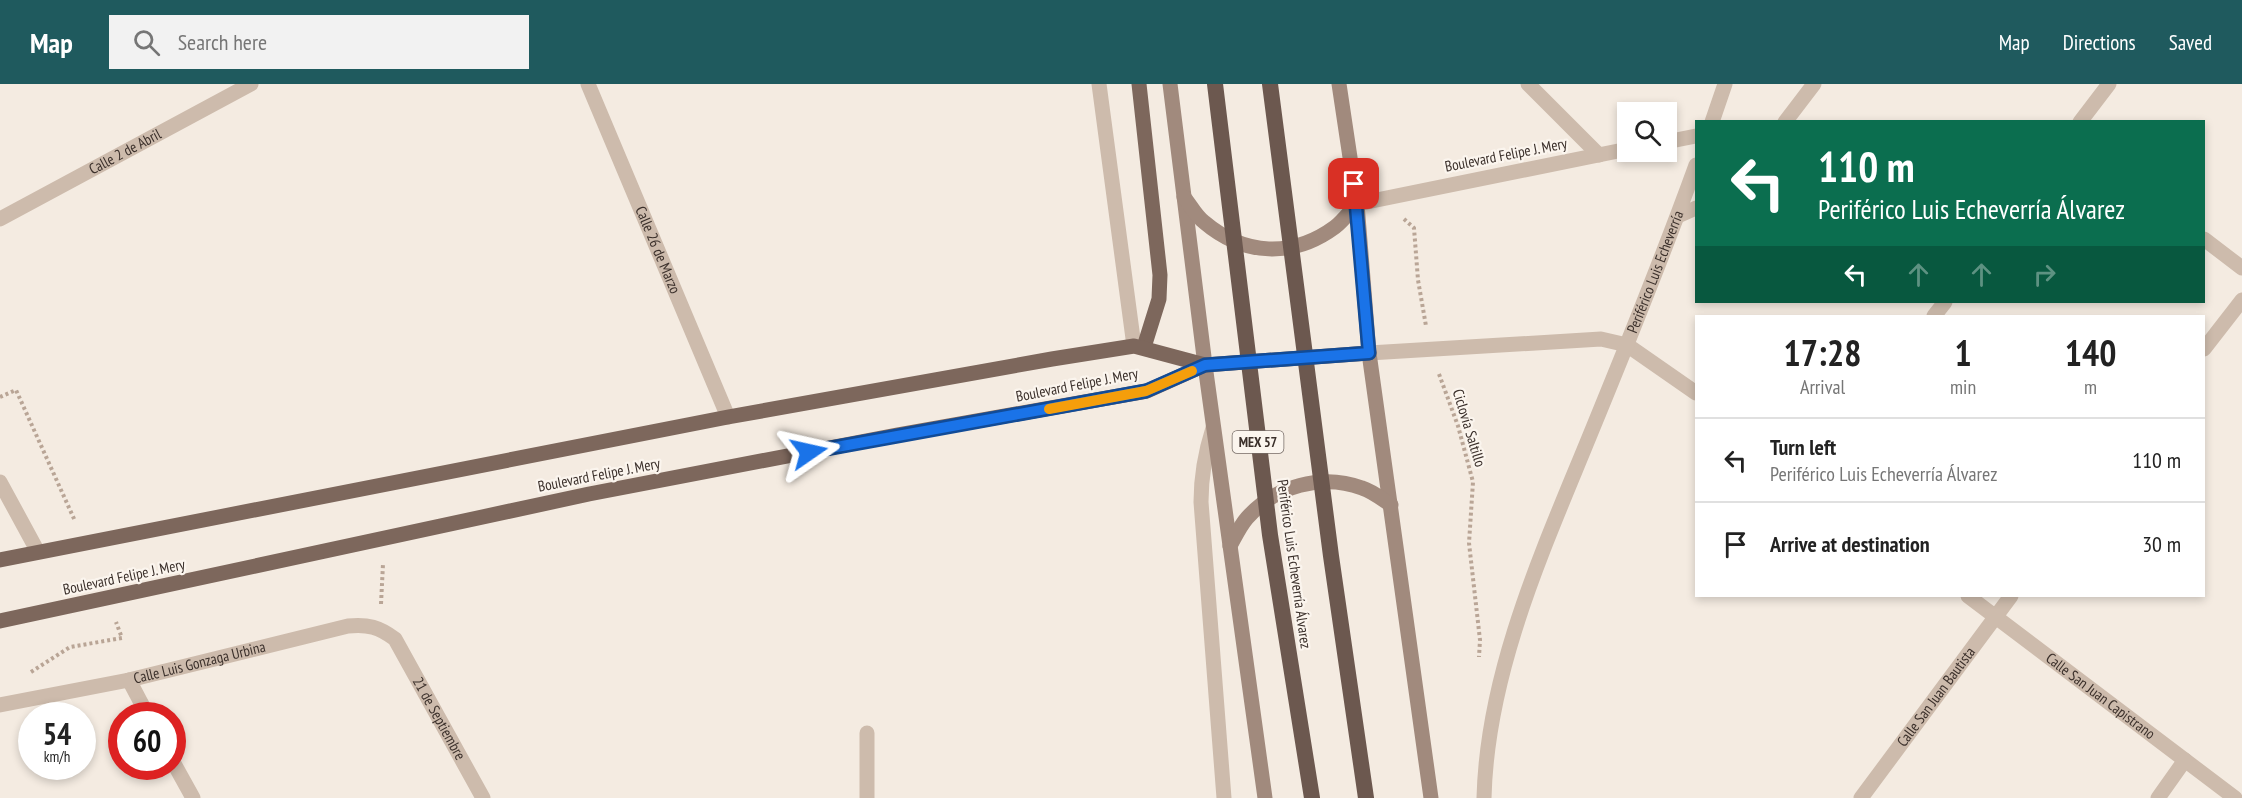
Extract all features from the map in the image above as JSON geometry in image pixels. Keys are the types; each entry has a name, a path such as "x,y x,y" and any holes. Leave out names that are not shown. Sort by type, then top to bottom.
{"highway":[{"name":"Periférico Luis Echeverría Álvarez","path":"1215,84 1270,535 1312,798"},
{"path":"1270,84 1331,556 1366,798"}],"main road":[{"path":"1139,84 1160,275 1159,299 1139,347"},
{"path":"1170,84 1213,428 1265,798"},
{"path":"1339,84 1357,204 1369,353 1431,798"},
{"path":"1184,197 1202,221 1226,239 1254,248 1283,250 1312,242 1337,226 1357,204"},
{"name":"Boulevard Felipe J. Mery","path":"0,560 728,417 1052,359 1139,347 1205,365 1369,353"},
{"name":"Boulevard Felipe J. Mery","path":"0,621 589,494 897,435 1146,391 1205,365"},
{"path":"1230,546 1246,519 1270,497 1300,484 1332,481 1363,488 1391,505"}],"street":[{"name":"Calle 2 de Abril","path":"0,219 224,90 252,84"},
{"name":"Calle 26 de Marzo","path":"588,84 728,417"},
{"path":"1099,84 1139,347"},
{"path":"1528,84 1599,155"},
{"path":"1713,120 1725,84"},
{"path":"1787,120 1814,84"},
{"path":"2082,120 2109,84"},
{"path":"1677,140 1695,136"},
{"name":"Boulevard Felipe J. Mery","path":"1357,204 1617,151"},
{"name":"Periférico Luis Echeverría","path":"1484,798 1491,722 1511,641 1559,511 1627,345 1695,168"},
{"path":"1678,216 1695,208"},
{"path":"2205,240 2242,268"},
{"path":"2205,349 2242,300"},
{"path":"1935,315 1944,303"},
{"name":"Boulevard Felipe J. Mery","path":"1369,353 1601,339 1627,345"},
{"path":"1627,345 1695,392"},
{"path":"1213,428 1204,456 1201,502 1224,798"},
{"path":"0,482 38,552"},
{"name":"Calle San Juan Capistrano","path":"1969,597 2235,798"},
{"name":"Calle San Juan Bautista","path":"1861,798 2010,597"},
{"name":"Calle Luis Gonzaga Urbina","path":"0,705 129,680 348,626 366,625 381,629 395,639"},
{"name":"21 de Septiembre","path":"395,639 483,798"},
{"path":"129,680 141,702"},
{"path":"867,733 867,798"},
{"path":"2158,798 2185,760"},
{"path":"183,780 193,798"}],"path":[{"name":"Ciclovía Saltillo","path":"1380,199 1414,228 1418,280 1430,349 1458,426 1473,482 1469,543 1480,640 1478,664"},
{"path":"0,397 16,390 62,488"},
{"path":"381,629 384,539"},
{"path":"30,700 25,676 70,647 122,638"}],"slow traffic":[{"path":"1049,409 1146,391 1192,371"}],"route":[{"path":"809,452 1146,391 1205,365 1369,353 1354,184"}]}
